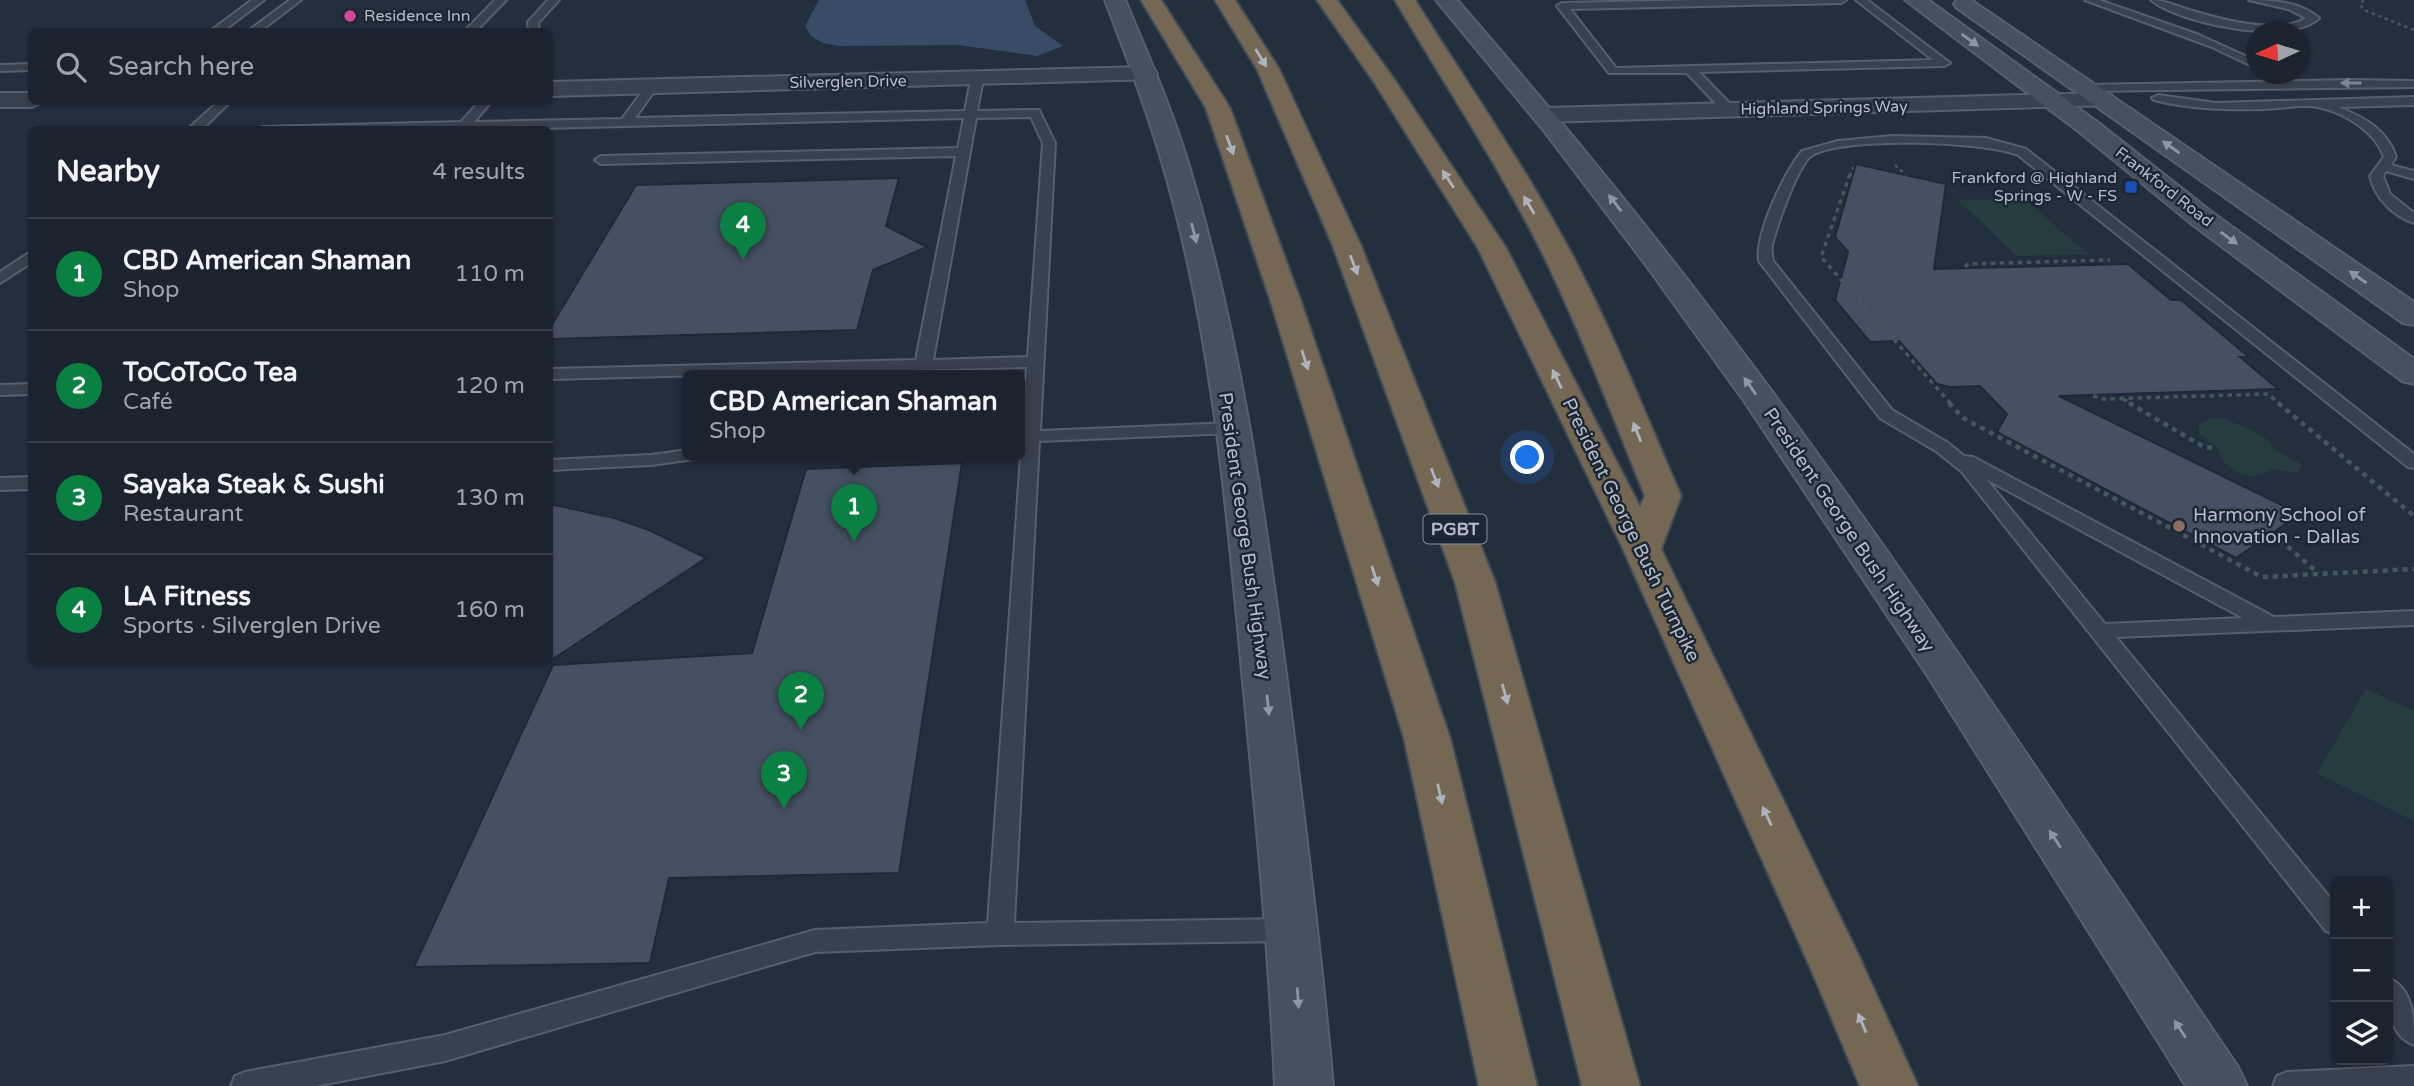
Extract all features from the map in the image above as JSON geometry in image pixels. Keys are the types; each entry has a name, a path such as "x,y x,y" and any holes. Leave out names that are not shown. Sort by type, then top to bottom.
{"highway":[{"path":"1151,0 1217,108 1294,326 1427,738 1508,1086"},
{"name":"PGBT","path":"1225,0 1268,69 1347,246 1475,582 1611,1086"},
{"name":"President George Bush Turnpike","path":"1327,0 1385,82 1492,247 1642,550 1838,969 1889,1086"},
{"path":"1405,0 1538,221 1604,354 1663,495 1642,550"}],"main road":[{"name":"President George Bush Highway","path":"1115,0 1146,74 1173,156 1198,252 1233,428 1257,604 1293,930 1304,1086"},
{"name":"President George Bush Highway","path":"1446,0 1540,109 1711,330 1829,499 2218,1086"},
{"name":"Frankford Road","path":"1915,0 2046,96 2203,219 2414,374"},
{"name":"Frankford Road","path":"1958,0 2414,316"}],"street":[{"name":"Silverglen Drive","path":"553,89 1146,74"},
{"name":"Highland Springs Way","path":"1540,109 2094,94"},
{"path":"0,100 28,100"}],"lane":[{"path":"220,28 259,0"},
{"path":"258,28 296,0"},
{"path":"473,28 501,0"},
{"path":"534,28 533,22 554,0"},
{"path":"1557,3 1841,0"},
{"path":"1557,3 1613,71 1944,63 1861,0"},
{"path":"2090,0 2119,12 2194,35 2246,60"},
{"path":"2156,0 2196,16 2264,29 2289,30 2308,25 2314,18 2291,7 2254,0"},
{"path":"0,68 28,67"},
{"path":"1690,69 1723,104"},
{"path":"924,363 977,79"},
{"path":"2094,94 2288,84 2317,102 2368,126 2387,142 2390,157 2376,176 2378,188 2387,200 2414,219"},
{"path":"2309,84 2414,84"},
{"path":"626,122 651,87"},
{"path":"2094,94 2158,98 2216,107 2414,101"},
{"path":"197,126 221,105"},
{"path":"465,125 482,105"},
{"path":"425,126 1035,113 1049,143 1036,362 1025,456"},
{"path":"2271,624 1942,447 1886,414 1766,261 1764,247 1800,160 1814,148 1840,143 1966,141 1995,143 2022,152 2414,463"},
{"path":"601,160 964,152"},
{"path":"2384,167 2414,175"},
{"path":"0,279 28,258"},
{"path":"686,370 1036,362"},
{"path":"553,374 682,370"},
{"path":"0,390 28,389"},
{"path":"1026,437 1233,428"},
{"path":"1942,447 1968,468 2330,917"},
{"path":"553,465 682,456"},
{"path":"1000,934 1025,461"},
{"path":"0,484 28,483"},
{"path":"2099,631 2414,618"},
{"path":"245,1086 445,1048 815,942 1000,934 1293,930"},
{"path":"2393,998 2414,1032"},
{"path":"2287,1086 2414,1079"}],"path":[{"path":"2364,0 2360,4 2364,10 2414,30"},
{"path":"1892,162 1904,162"},
{"path":"1854,163 1821,257 1963,418 2262,577 2414,569"},
{"path":"1965,267 1968,264 2110,260 2100,251"},
{"path":"2093,396 2123,399 2268,394 2414,516"},
{"path":"2123,399 2204,447 2214,448"},
{"path":"2280,540 2318,574"}],"green space":[{"path":"2024,199 2088,254 2017,256 1958,200"},
{"path":"2210,418 2222,418 2254,431 2269,441 2273,449 2301,464 2298,473 2272,469 2254,476 2234,470 2222,459 2218,449 2199,433 2199,424"},
{"path":"2366,689 2414,711 2414,821 2317,773"}],"water":[{"path":"819,0 1025,0 1035,26 1063,46 1037,56 958,45 839,46 823,43 811,36 805,26"}],"building":[{"path":"1856,164 1946,184 1934,269 2128,264 2171,300 2181,300 2249,357 2240,357 2278,389 2059,396 2300,514 2236,558 1997,432 2007,414 1980,386 1950,387 1937,384 1899,341 1870,342 1835,300 1848,252 1835,237"},
{"path":"899,178 886,226 927,247 873,270 857,330 553,339 553,323 636,185"},
{"path":"962,463 899,873 669,878 650,963 414,967 553,665 752,653 806,469"},
{"path":"553,505 614,518 649,530 706,558 553,659"}],"place":[{"name":"Residence Inn","path":"350,16"},
{"name":"Frankford @ Highland Springs - W - FS","path":"2131,187"},
{"name":"LA Fitness","path":"743,260"},
{"name":"Harmony School of Innovation - Dallas","path":"2179,526"},
{"name":"CBD American Shaman","path":"854,542"},
{"name":"ToCoToCo Tea","path":"801,730"},
{"name":"Sayaka Steak & Sushi","path":"784,809"}]}
